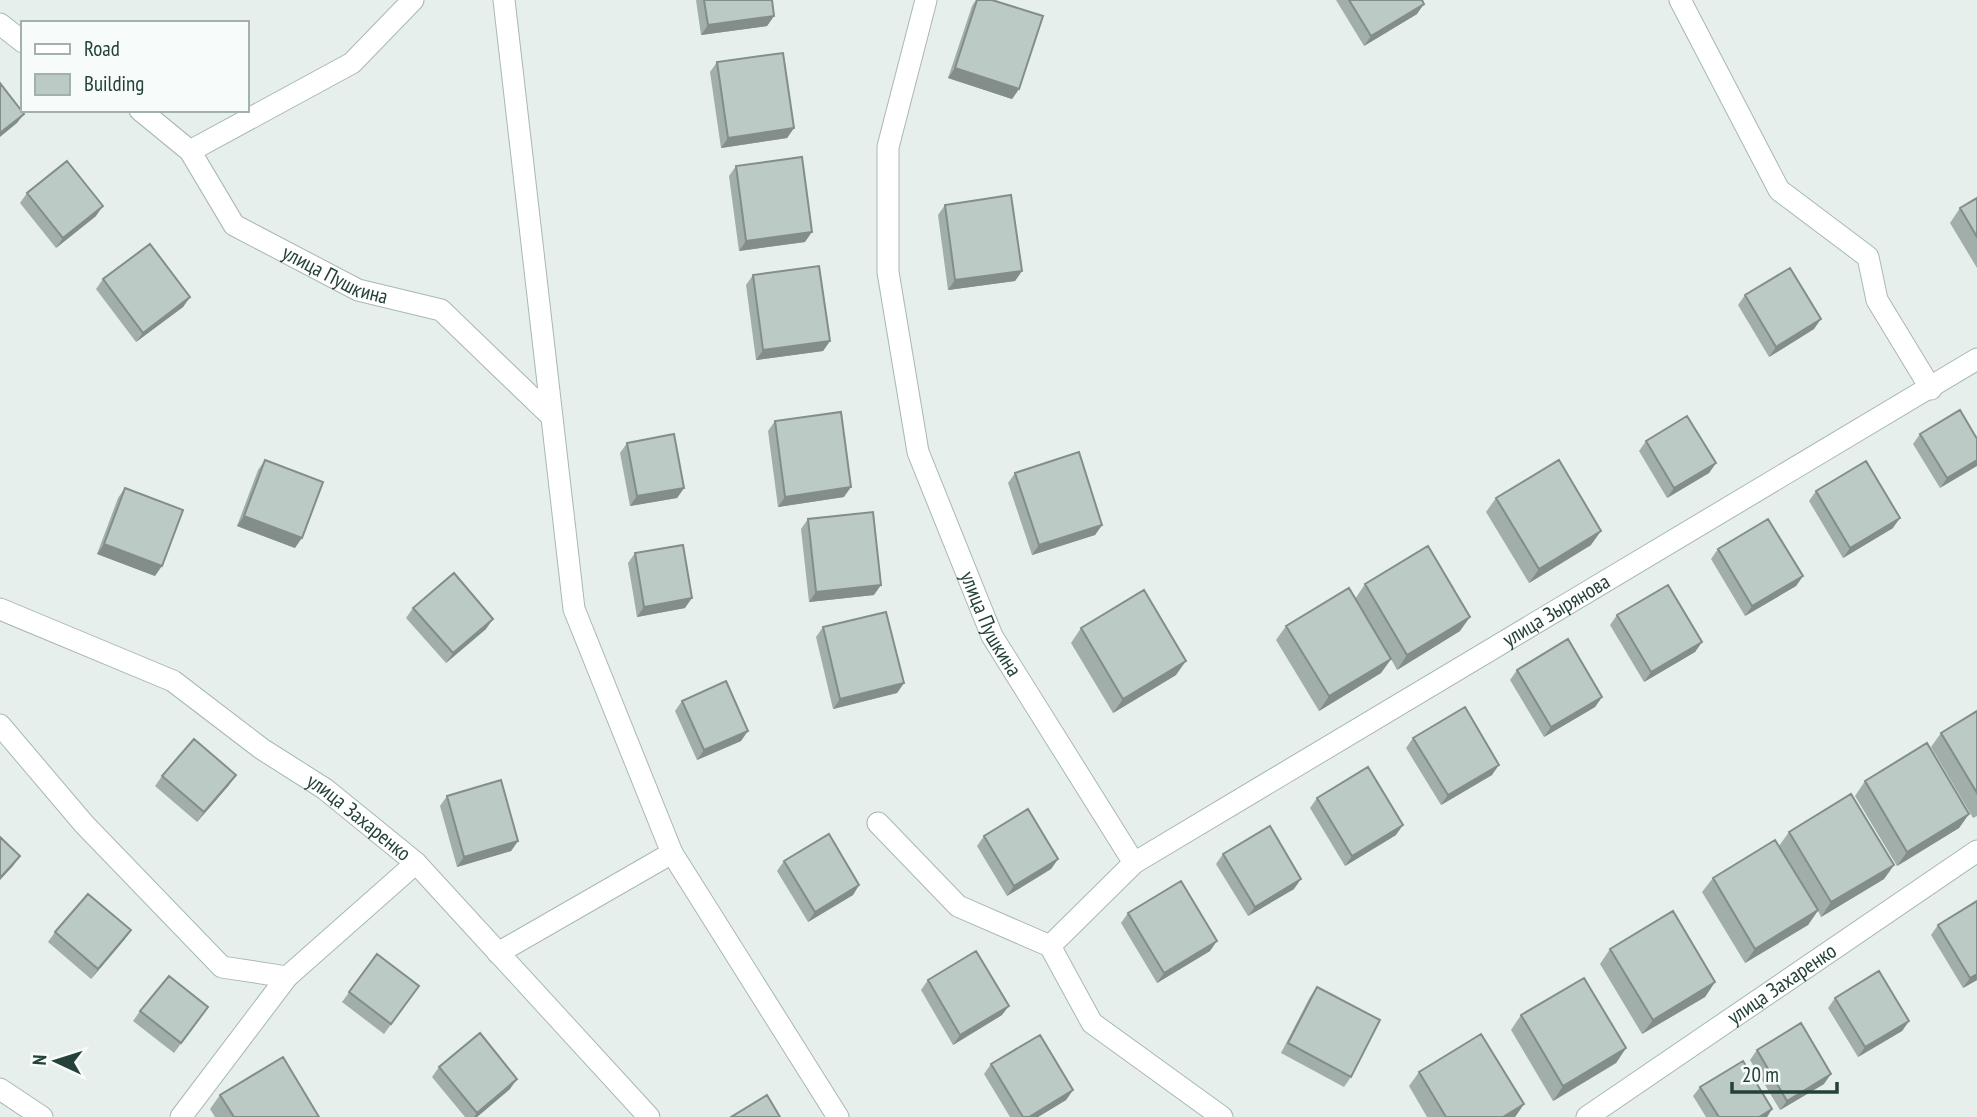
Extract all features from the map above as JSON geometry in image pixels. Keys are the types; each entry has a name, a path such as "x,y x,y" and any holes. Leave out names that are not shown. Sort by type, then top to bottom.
{"street":[{"path":"190,151 352,63 413,0"},
{"name":"улица Пушкина","path":"926,0 888,147 888,272 918,452 992,636 1134,863"},
{"path":"1680,0 1779,190 1868,257 1877,300 1931,389"},
{"path":"509,7 550,415 574,609 672,853 838,1117"},
{"path":"0,24 21,40"},
{"name":"улица Пушкина","path":"142,112 190,151 234,225 358,290 441,310 550,415"},
{"name":"улица Зырянова","path":"1134,863 1931,389 1977,359"},
{"name":"улица Захаренко","path":"0,608 173,681 262,749 325,789 416,863 649,1117"},
{"path":"0,725 84,824 222,967 286,977"},
{"path":"878,823 958,906 1050,946 1092,1023 1222,1117"},
{"name":"улица Захаренко","path":"1587,1117 1977,851"},
{"path":"498,953 672,853"},
{"path":"181,1117 286,977 416,863"},
{"path":"1050,946 1134,863"},
{"path":"0,1089 42,1117"}],"building":[{"path":"704,0 772,0 774,16 708,25"},
{"path":"977,0 992,0 1043,16 1019,89 955,68"},
{"path":"1349,0 1422,0 1424,4 1371,36"},
{"path":"783,53 794,128 728,138 717,62"},
{"path":"0,83 24,114 0,133"},
{"path":"802,157 812,232 746,241 736,166"},
{"path":"67,161 103,206 63,238 27,193"},
{"path":"1011,195 1022,271 955,280 945,205"},
{"path":"1977,198 1977,237 1960,208"},
{"path":"150,244 190,297 143,333 103,279"},
{"path":"819,266 830,341 763,350 753,275"},
{"path":"1790,268 1821,319 1776,347 1745,295"},
{"path":"1960,410 1977,439 1977,460 1947,478 1920,434"},
{"path":"841,412 851,487 785,497 775,421"},
{"path":"1687,416 1716,463 1674,488 1646,441"},
{"path":"674,434 684,488 637,496 627,443"},
{"path":"1079,452 1102,525 1039,545 1015,473"},
{"path":"265,460 323,482 302,538 244,516"},
{"path":"1559,460 1601,531 1539,569 1496,498"},
{"path":"1866,461 1900,518 1850,548 1816,491"},
{"path":"125,488 183,510 162,566 104,544"},
{"path":"873,512 881,585 816,592 808,519"},
{"path":"1768,519 1803,576 1752,606 1718,549"},
{"path":"683,545 692,598 644,607 635,553"},
{"path":"1428,546 1470,617 1407,655 1365,584"},
{"path":"454,573 493,619 453,653 413,608"},
{"path":"1668,585 1702,642 1651,672 1617,615"},
{"path":"1349,588 1391,659 1329,696 1286,626"},
{"path":"1144,590 1186,661 1123,699 1081,628"},
{"path":"886,612 904,683 840,699 823,627"},
{"path":"1568,639 1602,697 1551,727 1517,670"},
{"path":"726,681 748,731 704,750 682,701"},
{"path":"1465,707 1499,765 1448,795 1413,738"},
{"path":"1977,711 1977,793 1941,733"},
{"path":"194,739 236,775 204,812 162,776"},
{"path":"1927,743 1969,814 1907,852 1865,781"},
{"path":"1368,767 1403,825 1352,856 1317,798"},
{"path":"501,780 518,841 464,857 447,796"},
{"path":"1851,794 1894,865 1831,902 1789,832"},
{"path":"1028,809 1058,859 1014,886 984,836"},
{"path":"1270,826 1301,879 1255,907 1223,854"},
{"path":"829,834 859,885 815,912 784,861"},
{"path":"0,837 20,856 0,878"},
{"path":"1775,840 1818,910 1755,949 1713,878"},
{"path":"1181,881 1217,941 1164,973 1128,913"},
{"path":"88,894 131,930 98,969 55,932"},
{"path":"1977,901 1977,974 1970,978 1938,925"},
{"path":"1673,911 1715,982 1653,1020 1610,949"},
{"path":"976,951 1009,1006 960,1035 928,980"},
{"path":"377,954 419,986 391,1024 349,992"},
{"path":"1879,971 1909,1021 1865,1047 1835,998"},
{"path":"169,976 208,1007 181,1043 140,1011"},
{"path":"1584,978 1626,1048 1563,1086 1521,1015"},
{"path":"1317,987 1380,1020 1351,1077 1288,1043"},
{"path":"1801,1023 1831,1074 1787,1101 1757,1050"},
{"path":"480,1033 517,1079 477,1113 439,1067"},
{"path":"1481,1034 1524,1104 1503,1117 1446,1117 1419,1072"},
{"path":"1040,1035 1073,1090 1029,1117 1023,1117 991,1064"},
{"path":"283,1057 319,1117 234,1117 220,1095"},
{"path":"1743,1061 1772,1109 1759,1117 1719,1117 1700,1087"},
{"path":"767,1095 780,1117 731,1117"}]}
